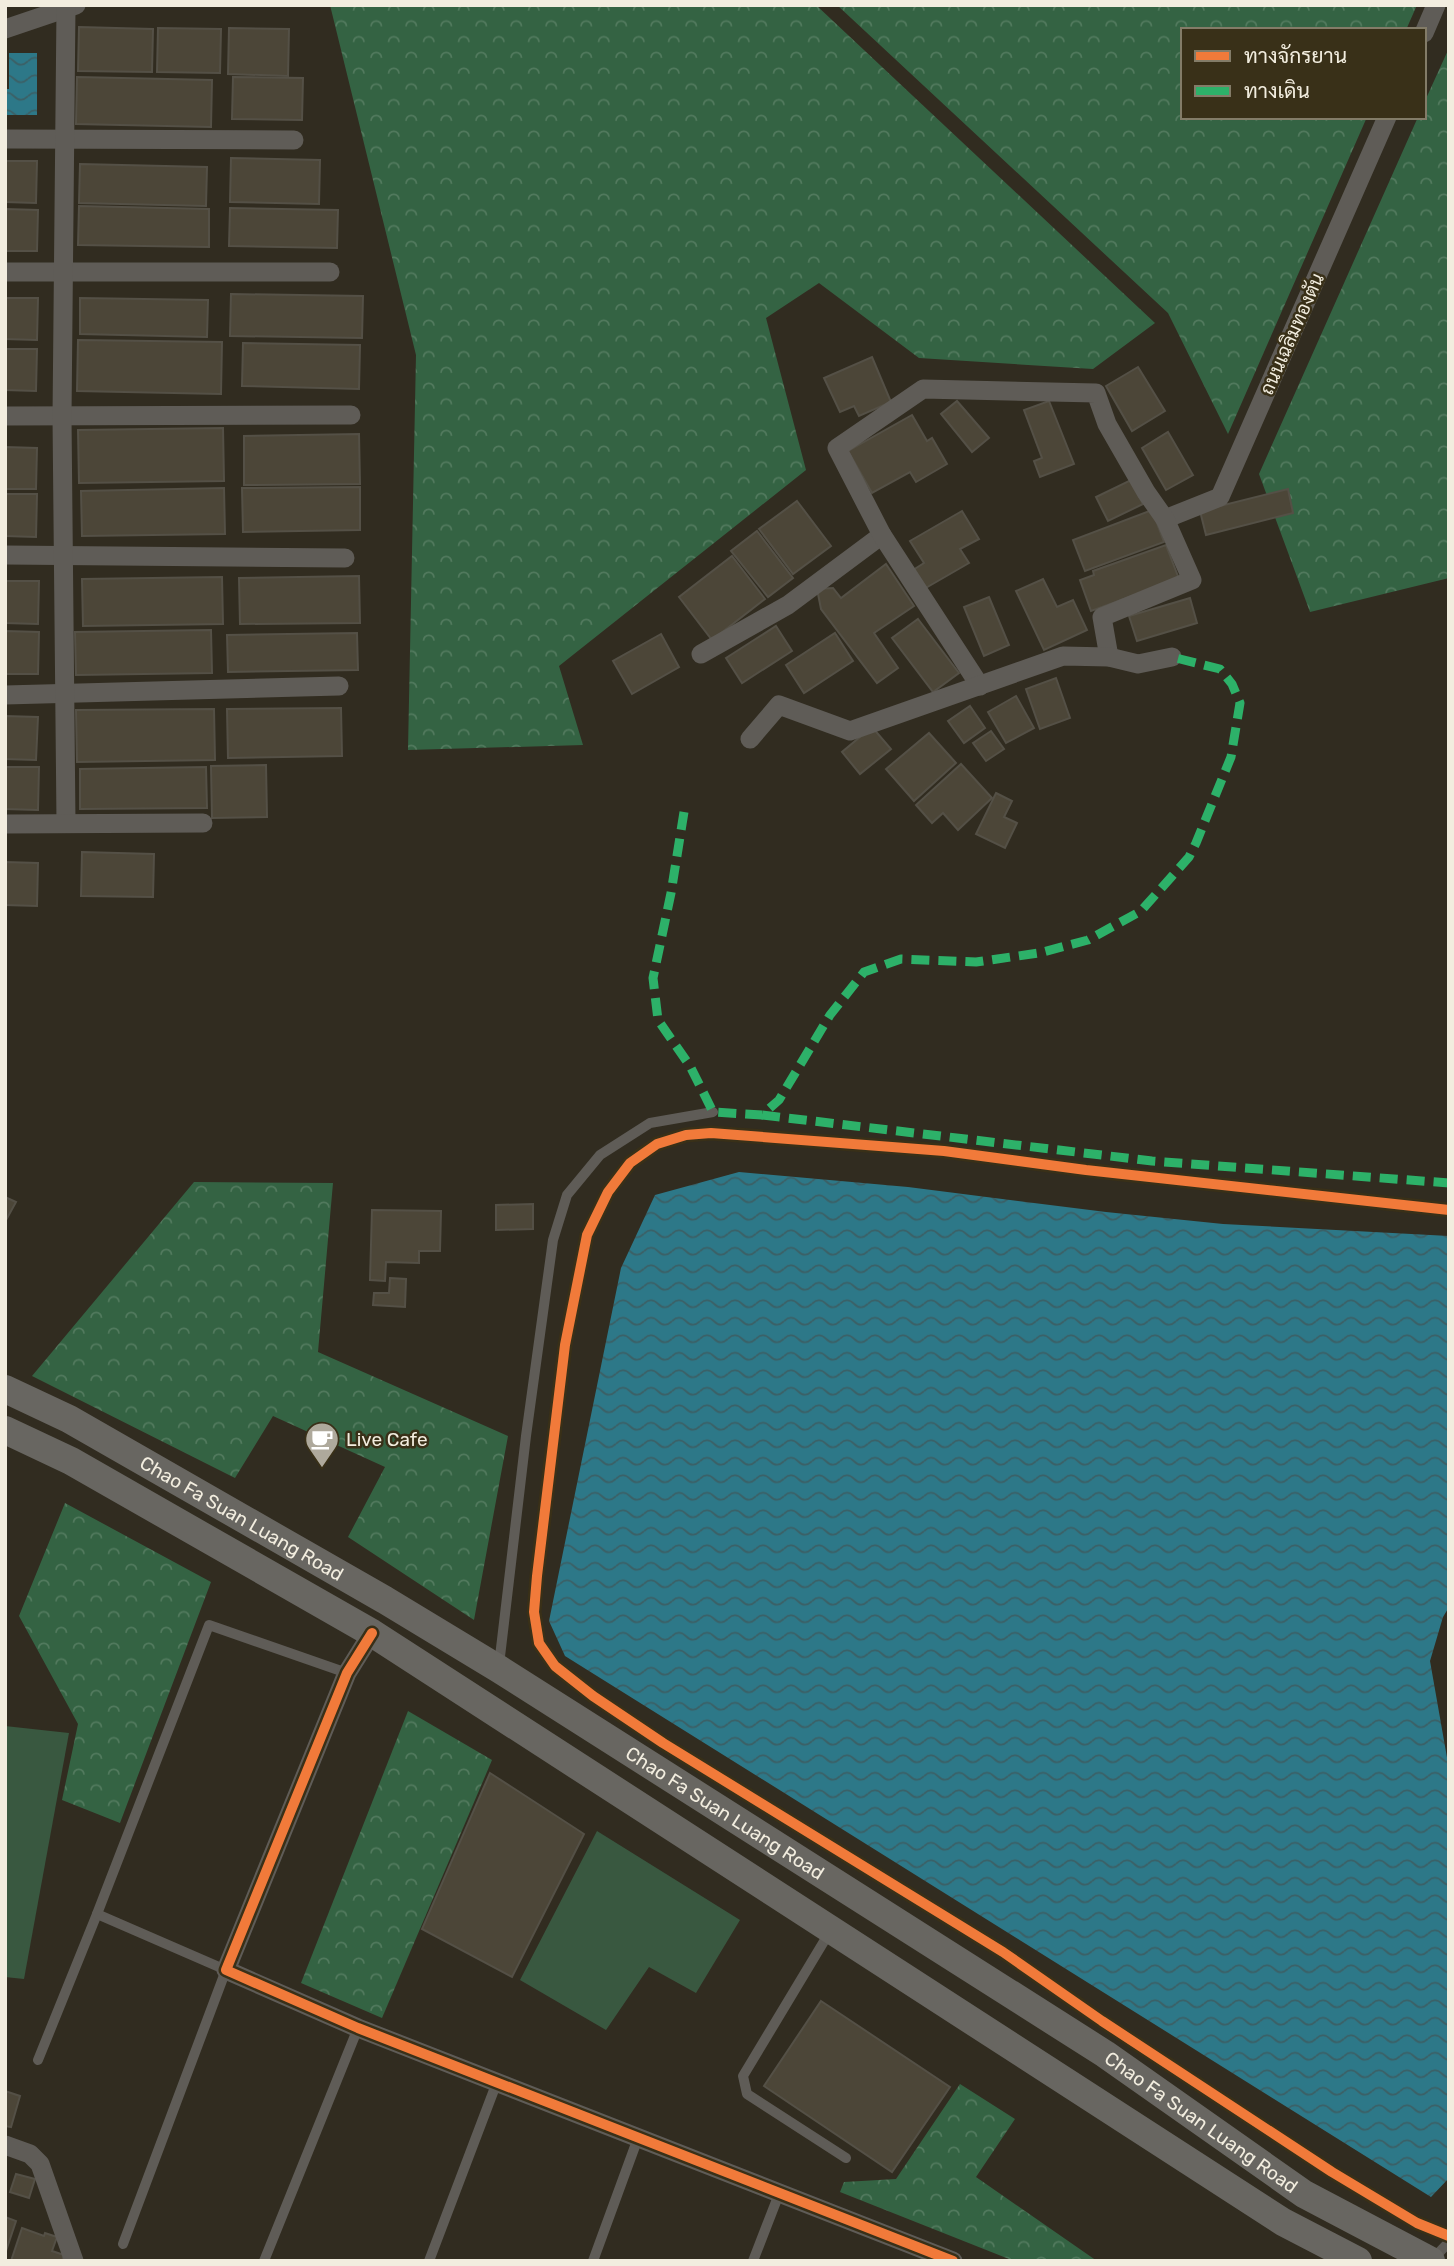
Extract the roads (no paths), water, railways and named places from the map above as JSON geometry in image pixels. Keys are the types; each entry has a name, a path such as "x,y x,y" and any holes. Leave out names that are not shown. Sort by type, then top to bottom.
{"main road":[{"name":"Chao Fa Suan Luang Road","path":"5,1389 69,1419 385,1600 1105,2054 1304,2194 1431,2261"},
{"name":"Chao Fa Suan Luang Road","path":"5,1430 71,1461 372,1633 1283,2222 1358,2261"},
{"path":"1079,2090 1105,2054"}],"street":[{"path":"1426,28 1436,5"},
{"path":"5,29 71,6 64,138 62,417 66,823"},
{"name":"ถนนเฉลิมทองตัน","path":"1165,519 1220,497 1386,119"},
{"path":"5,139 294,140"},
{"path":"5,272 330,272"},
{"path":"980,686 882,534 837,448 923,390 1096,393 1107,424 1146,492 1165,519 1192,580 1102,617 1109,657"},
{"path":"5,416 351,415"},
{"path":"702,654 788,605 882,534"},
{"path":"5,555 345,558"},
{"path":"750,739 779,705 850,731 1063,656 1109,657 1138,664 1172,657"},
{"path":"5,695 339,686"},
{"path":"5,824 203,824"},
{"path":"372,1633 347,1672 226,1970 358,2028 779,2194 921,2255 953,2261"},
{"path":"5,2145 30,2154 40,2164 74,2261"}],"lane":[{"path":"499,1670 526,1436 552,1254 567,1195 600,1156 650,1123 713,1112"},
{"path":"37,2060 97,1914 209,1625 347,1672"},
{"path":"97,1914 226,1970 123,2244"},
{"path":"831,1930 743,2077 747,2094 846,2158"},
{"path":"264,2261 358,2028"},
{"path":"429,2261 498,2081"},
{"path":"593,2261 638,2138"},
{"path":"753,2261 779,2194"},
{"path":"1431,2261 1449,2242"}],"water":[{"path":"9,53 37,53 37,115 7,115 5,89 9,89"},
{"path":"739,1172 908,1187 1223,1224 1449,1236 1449,1607 1443,1617 1430,1661 1449,1769 1449,2178 1431,2197 565,1656 549,1621 621,1268 655,1195"}],"place":[{"name":"Live Cafe","path":"322,1469"}]}
